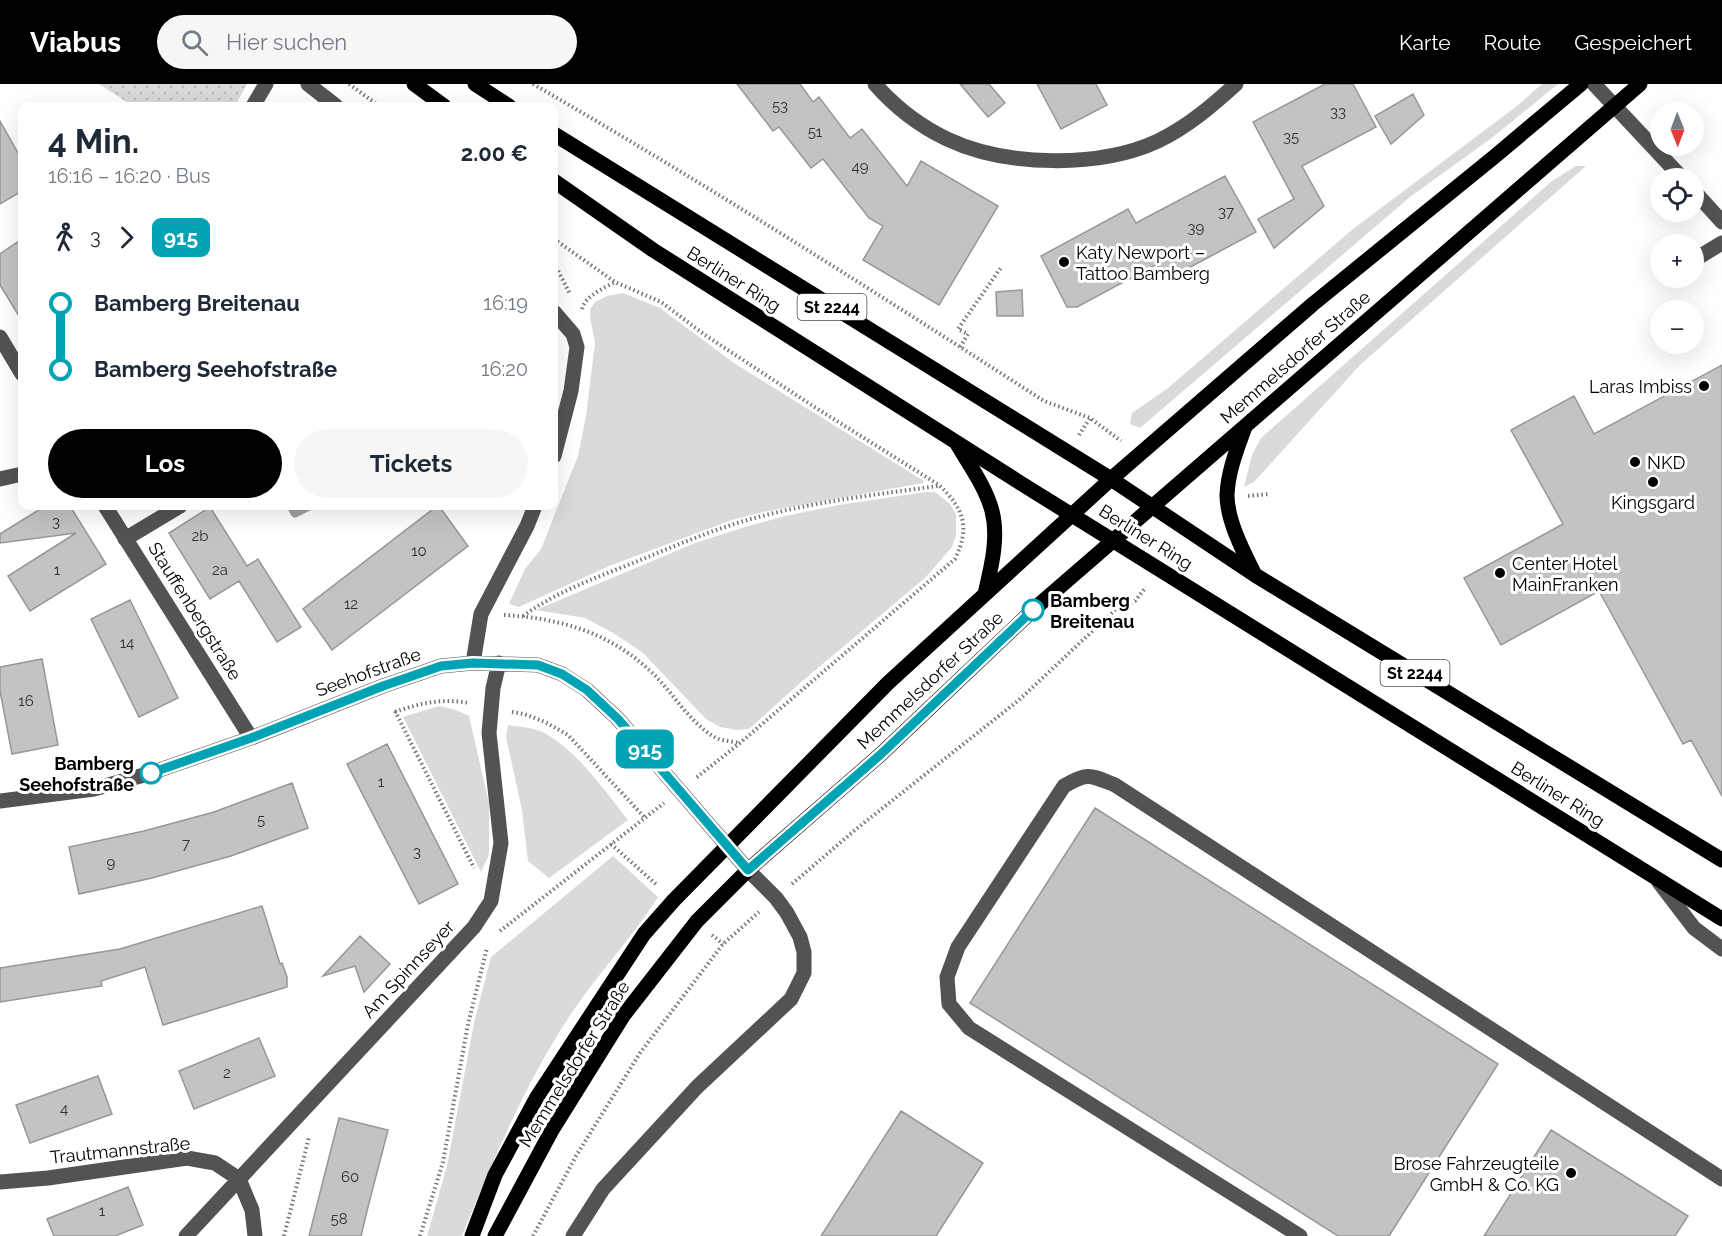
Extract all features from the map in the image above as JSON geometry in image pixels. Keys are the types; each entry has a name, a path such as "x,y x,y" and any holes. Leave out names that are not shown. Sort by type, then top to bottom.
{"main road":[{"path":"414,84 439,102"},
{"path":"475,84 503,102"},
{"name":"Memmelsdorfer Straße","path":"472,1236 495,1175 537,1096 644,934 727,845 888,683 1111,479 1313,304 1581,84"},
{"name":"Memmelsdorfer Straße","path":"495,1236 552,1130 623,1016 697,921 748,870 880,755 1033,610 1640,84"},
{"name":"Berliner Ring","path":"558,136 1111,479 1255,575 1722,860"},
{"name":"Berliner Ring","path":"558,184 653,250 1114,541 1722,919"},
{"path":"1245,426 1229,476 1227,498 1239,542 1255,575"},
{"path":"954,439 993,512 995,539 985,594"}],"street":[{"path":"255,102 266,84"},
{"path":"308,84 331,102"},
{"path":"875,84 887,98 921,124 949,140 1016,158 1062,161 1110,157 1157,141 1188,124 1236,84"},
{"path":"1594,84 1673,168"},
{"path":"1704,202 1722,222"},
{"path":"1704,254 1722,243"},
{"path":"558,317 573,334 578,347 571,391 558,441"},
{"path":"0,337 18,367"},
{"path":"0,479 18,475"},
{"name":"Stauffenbergstraße","path":"108,510 251,738"},
{"path":"126,539 173,510"},
{"path":"473,663 481,614 533,510"},
{"name":"Seehofstraße","path":"0,801 94,789 151,773 441,666 473,663 538,665 562,674 587,690 618,719 748,870 776,898 800,937 804,952 804,973 791,999 697,1088 603,1189 573,1236"},
{"name":"Am Spinnseyer","path":"186,1236 474,927 490,901 501,843 489,733 499,663"},
{"path":"1300,1236 969,1028 949,1004 947,977 958,947 1064,786 1080,776 1093,776 1115,785 1722,1179"},
{"path":"1657,878 1694,928 1722,949"},
{"name":"Trautmannstraße","path":"0,1182 48,1178 187,1158 215,1163 238,1179"},
{"path":"238,1179 252,1210 255,1236"}],"path":[{"path":"349,84 374,102"},
{"path":"533,84 614,131 1044,401 1090,418 1140,455"},
{"path":"420,1236 443,1162 468,1024 489,939 646,819 740,743 955,558 964,532 963,519 955,501 939,486 705,335 661,302 615,282 558,242"},
{"path":"960,347 968,334 958,329 1002,266"},
{"path":"558,271 570,296"},
{"path":"575,305 580,315 583,304 615,282"},
{"path":"523,616 546,600 596,577 693,539 762,516 857,498 939,486"},
{"path":"533,1236 576,1156 640,1053 723,944 855,830 1005,712 1116,609 1135,601 1160,568"},
{"path":"481,614 523,616 562,623 598,634 649,669 693,719 718,738 740,743"},
{"path":"383,686 490,901"},
{"path":"395,712 422,702 454,700 524,714 545,722 568,735 646,819"},
{"path":"474,927 489,939"},
{"path":"284,1236 314,1120 316,1098"}],"shaded area":[{"path":"99,84 247,84 237,102 127,102"},
{"path":"1542,84 1558,84 1493,137 1410,197 1140,428 1130,424 1132,413 1168,388 1353,229 1517,106"},
{"path":"1576,166 1586,166 1360,365 1254,482 1244,487 1252,455 1261,438 1552,181"},
{"path":"623,293 660,308 734,363 924,481 923,483 763,512 732,520 609,566 519,607 509,604 525,569 541,549 578,456 586,416 595,343 590,310 595,302 607,296"},
{"path":"935,492 950,504 956,514 956,536 952,547 926,577 749,729 736,730 720,727 706,719 642,652 613,633 585,618 536,610 695,543 745,527 839,505"},
{"path":"439,706 469,716 489,803 489,855 481,872 403,717"},
{"path":"508,725 540,731 565,747 588,770 628,820 549,878 528,861 522,810 506,737"},
{"path":"613,856 658,897 573,1011 540,1065 499,1149 462,1236 427,1236 447,1166 474,1023 491,957"}],"building":[{"path":"737,84 800,84 813,102 819,97 850,138 862,129 907,186 921,161 998,206 939,305 863,260 883,226 869,218 823,159 811,168 779,127 773,131"},
{"path":"960,84 989,84 1005,103 988,117"},
{"path":"1037,84 1096,84 1107,105 1061,129"},
{"path":"1325,84 1353,84 1376,127 1302,166 1324,206 1274,248 1258,219 1294,199 1253,122"},
{"path":"1413,94 1424,115 1391,144 1375,116"},
{"path":"0,121 18,153 18,193 0,204"},
{"path":"1225,176 1256,232 1166,280 1157,264 1077,307 1067,307 1041,256 1128,209 1136,223"},
{"path":"18,242 18,314 0,285 0,254"},
{"path":"1022,290 1023,316 997,316 996,292"},
{"path":"1722,365 1722,796 1691,740 1683,744 1599,591 1501,645 1464,578 1563,524 1511,430 1574,396 1594,434"},
{"path":"39,510 72,510 106,564 30,611 8,576 76,533 0,543 0,534"},
{"path":"205,510 212,510 247,566 258,559 301,627 277,642 239,581 210,599 169,533"},
{"path":"432,510 442,510 468,546 332,650 303,609"},
{"path":"130,600 178,698 139,717 91,619"},
{"path":"42,659 58,745 12,754 0,691 0,667"},
{"path":"387,744 458,884 419,904 347,764"},
{"path":"292,783 308,828 231,856 152,878 79,894 69,847 144,831 214,812"},
{"path":"1095,808 1498,1064 1389,1236 1338,1236 970,1003"},
{"path":"262,906 280,964 282,963 287,977 287,987 163,1025 145,967 101,981 102,986 0,1002 0,968 120,949"},
{"path":"360,936 390,964 364,992 355,966 323,976"},
{"path":"259,1038 275,1076 194,1109 179,1071"},
{"path":"98,1076 112,1114 30,1143 16,1105"},
{"path":"901,1111 983,1163 936,1236 821,1236"},
{"path":"339,1118 388,1130 361,1236 309,1236"},
{"name":"Brose Fahrzeugteile GmbH & Co. KG","path":"1551,1130 1688,1216 1675,1236 1484,1236"},
{"path":"128,1187 143,1225 115,1236 54,1236 47,1219"}],"waterway":[{"path":"293,510 295,513 301,510"}],"bus line":[{"name":"915","path":"151,773 441,666 473,663 538,665 562,674 587,690 618,719 748,870 880,755 1033,610"}],"place":[{"name":"Katy Newport – Tattoo Bamberg","path":"1064,262"},
{"name":"Laras Imbiss","path":"1704,386"},
{"name":"NKD","path":"1635,462"},
{"name":"Kingsgard","path":"1653,482"},
{"name":"Center Hotel MainFranken","path":"1500,573"},
{"name":"Bamberg Breitenau","path":"1033,610"},
{"name":"Bamberg Seehofstraße","path":"151,773"},
{"name":"Brose Fahrzeugteile GmbH & Co. KG","path":"1571,1173"}]}
